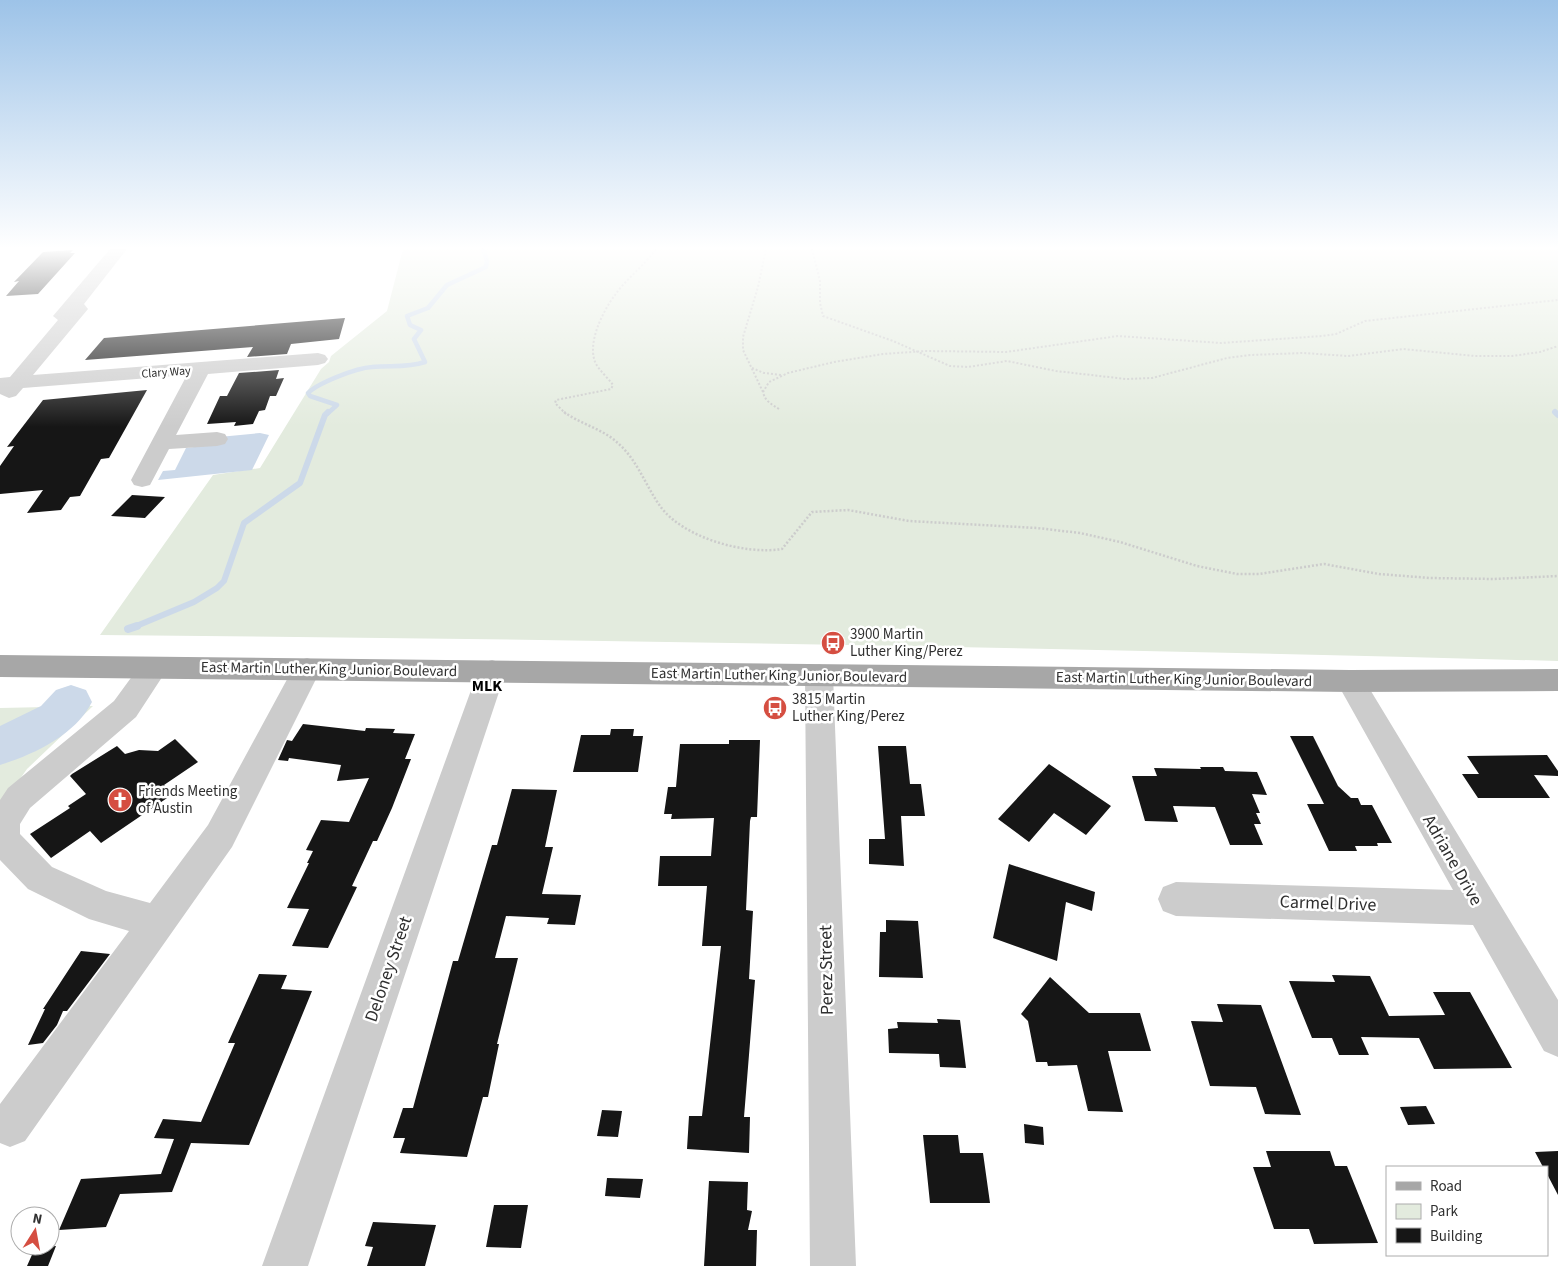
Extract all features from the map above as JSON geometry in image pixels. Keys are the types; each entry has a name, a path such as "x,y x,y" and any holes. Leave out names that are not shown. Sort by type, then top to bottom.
{"main road":[{"name":"East Martin Luther King Junior Boulevard","path":"0,666 1350,681 1558,680"}],"street":[{"path":"0,403 7,384 71,319 77,308"},
{"name":"Clary Way","path":"7,384 200,370 318,359"},
{"path":"142,480 200,370"},
{"path":"161,444 218,439"},
{"path":"154,668 125,709 19,798 4,822 3,840 40,878 102,907 158,922"},
{"path":"10,1126 220,836 307,669"},
{"name":"Deloney Street","path":"285,1266 492,671"},
{"name":"Perez Street","path":"819,675 833,1266"},
{"name":"Adriane Drive","path":"1350,681 1480,908 1558,1037"},
{"name":"Carmel Drive","path":"1176,899 1480,908"}],"path":[{"path":"607,308 597,332 594,355 596,363 613,385 611,389 605,392 563,396 556,400 555,403 566,413 613,438 620,444 643,474 669,517 703,536 723,544 754,551 782,549 812,512 837,509 915,521 1080,533 1120,541 1202,567 1238,574 1262,574 1323,564 1385,575 1500,580 1558,576"},
{"path":"752,308 743,337 743,350 768,402 779,409"},
{"path":"819,308 823,316 960,368 1007,361 1063,372 1126,380 1152,378 1226,358 1250,355 1303,353 1348,356 1403,349 1512,356 1540,352 1558,346"},
{"path":"763,392 770,382 783,375 862,357 918,352 1006,352 1118,336 1221,343 1322,336 1336,334 1365,321 1481,308"},
{"path":"751,368 764,373 783,375"}],"green space":[{"path":"388,308 1558,308 1558,661 829,645 100,635 213,475 260,468 321,369 329,362 331,356 387,311"},
{"path":"93,706 27,769 0,807 0,708"}],"water":[{"path":"260,433 269,435 252,470 158,480 163,471 175,470 186,448 202,446 219,437"}],"building":[{"path":"345,318 339,339 291,344 287,354 247,357 253,347 85,360 104,338"},
{"path":"279,370 276,379 284,378 276,396 270,396 265,410 259,411 253,424 234,426 236,422 207,424 220,396 227,396 239,373"},
{"path":"147,390 109,458 101,459 80,496 70,497 61,510 27,513 43,490 0,494 0,466 14,446 7,447 43,400"},
{"path":"132,495 165,497 145,518 111,516"},
{"path":"303,724 365,731 366,728 395,729 393,733 415,734 405,759 411,759 392,808 377,841 373,841 352,886 357,887 328,948 292,946 309,909 287,908 309,863 307,863 313,851 306,850 321,820 349,822 369,778 337,781 341,765 289,758 288,761 278,760 287,740 292,741"},
{"path":"611,729 634,729 633,736 643,736 638,772 573,772 581,735 610,735"},
{"path":"1290,736 1313,736 1338,786 1351,798 1358,798 1361,805 1372,805 1392,843 1377,843 1378,846 1355,846 1357,851 1329,851 1307,804 1324,804"},
{"name":"Friends Meeting of Austin","path":"175,739 198,762 164,785 173,794 101,843 90,831 51,858 30,834 70,808 68,806 86,794 70,776 72,774 117,746 125,754 139,750 158,751"},
{"path":"729,740 760,740 757,817 751,817 750,821 746,910 753,911 749,979 755,980 744,1117 750,1117 749,1153 687,1149 689,1116 702,1116 721,946 702,946 707,886 658,886 660,856 711,856 714,818 671,819 672,814 664,814 668,787 676,787 680,744 729,744"},
{"path":"878,746 906,746 910,784 921,784 925,816 901,816 904,866 869,864 869,839 885,839"},
{"path":"1547,755 1558,771 1558,776 1534,775 1550,798 1478,798 1462,774 1479,774 1467,756"},
{"path":"1049,764 1111,806 1086,835 1054,813 1029,842 998,819"},
{"path":"1200,767 1223,767 1225,771 1257,772 1267,795 1252,794 1260,813 1256,813 1261,824 1254,824 1263,845 1230,845 1215,807 1173,806 1178,822 1145,821 1132,776 1157,776 1154,768 1201,769"},
{"path":"512,789 557,790 545,847 553,847 542,894 581,895 575,925 547,924 549,918 506,916 495,958 518,958 497,1044 499,1044 488,1097 483,1097 467,1157 400,1153 405,1138 393,1138 403,1108 413,1108 453,961 458,961 492,845 497,845"},
{"path":"1009,864 1095,892 1092,911 1066,902 1057,961 993,938"},
{"path":"886,920 918,921 923,978 879,977 880,932 886,932"},
{"path":"81,951 110,954 67,1011 63,1011 57,1025 43,1043 28,1045 45,1009 43,1009"},
{"path":"259,974 287,975 281,989 312,991 249,1145 191,1143 172,1192 120,1194 106,1227 60,1230 81,1179 161,1174 174,1139 154,1138 163,1119 201,1122 235,1043 228,1043"},
{"path":"1332,975 1370,976 1389,1016 1445,1015 1433,992 1470,992 1512,1068 1434,1069 1419,1038 1361,1037 1369,1055 1339,1055 1332,1038 1312,1038 1289,981 1335,982"},
{"path":"1050,977 1089,1013 1140,1013 1151,1051 1108,1051 1123,1112 1088,1111 1077,1065 1048,1066 1047,1062 1036,1062 1028,1021 1021,1014"},
{"path":"1217,1004 1261,1005 1301,1115 1265,1114 1256,1087 1210,1086 1191,1021 1223,1022"},
{"path":"937,1019 960,1020 966,1068 940,1067 939,1054 889,1053 888,1029 898,1028 897,1022 938,1023"},
{"path":"1426,1106 1435,1124 1408,1125 1400,1107"},
{"path":"602,1110 622,1111 618,1137 597,1136"},
{"path":"1024,1124 1043,1127 1044,1145 1025,1143"},
{"path":"923,1135 958,1135 960,1153 983,1153 990,1203 930,1203"},
{"path":"1266,1151 1330,1151 1335,1166 1347,1166 1378,1243 1314,1244 1309,1229 1274,1229 1253,1167 1271,1167"},
{"path":"1558,1151 1558,1195 1548,1176 1548,1166 1542,1166 1535,1152"},
{"path":"607,1178 643,1179 640,1198 605,1196"},
{"path":"709,1181 748,1182 747,1210 752,1211 748,1230 757,1230 756,1266 704,1266"},
{"path":"494,1205 528,1205 521,1248 486,1247"},
{"path":"373,1222 436,1225 425,1266 367,1266 373,1247 365,1246"},
{"path":"31,1256 52,1256 48,1266 27,1266"}],"waterway":[{"path":"327,414 337,405 310,396 308,393 320,385 347,373 365,368 405,366 425,362 414,339 421,330 410,325 407,316 428,308"},
{"path":"134,627 194,602 217,588 224,581 244,523 300,483 325,415 328,412"},
{"path":"1555,412 1558,415"},
{"path":"128,629 134,627"},
{"path":"0,747 56,718 71,702"}],"place":[{"name":"3900 Martin Luther King/Perez","path":"833,643"},
{"name":"3815 Martin Luther King/Perez","path":"775,708"},
{"name":"Friends Meeting of Austin","path":"120,800"}],"district":[{"name":"MLK","path":"487,685"}]}
